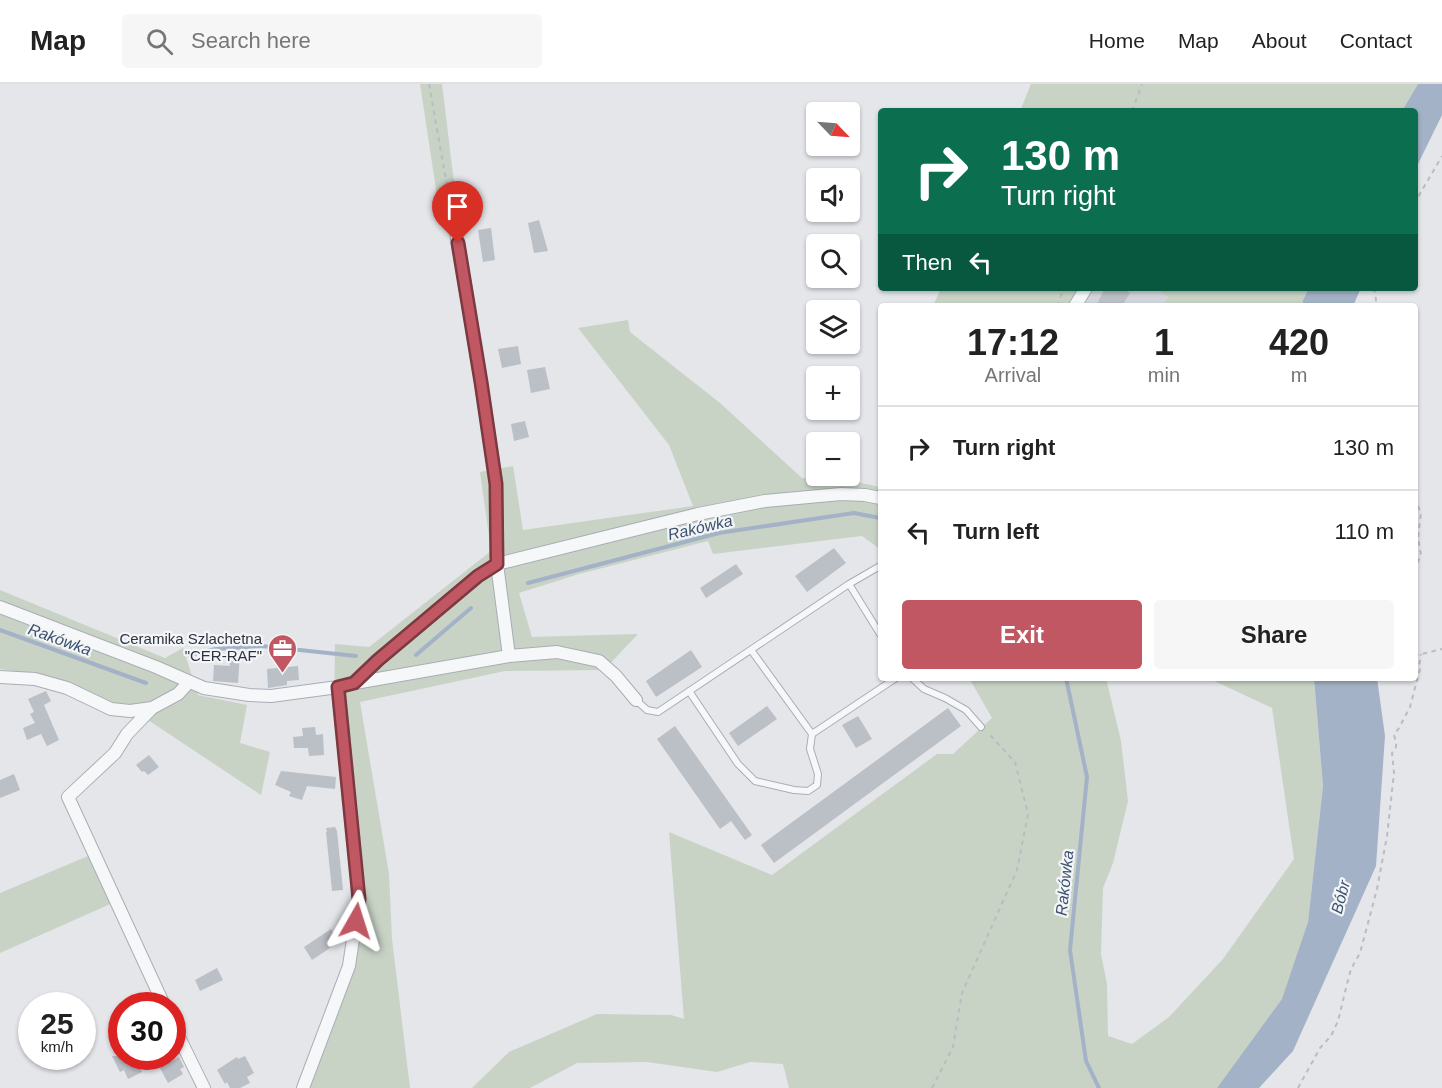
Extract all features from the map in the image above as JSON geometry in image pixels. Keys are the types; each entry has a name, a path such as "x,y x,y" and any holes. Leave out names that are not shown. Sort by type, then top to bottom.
{"street":[{"path":"454,220 496,484 497,564 509,656"},
{"path":"354,683 478,576 497,564 698,514 765,501 841,494 878,498"},
{"path":"0,607 156,667 204,688 249,695 271,696 338,687 509,656 557,652 599,662 616,676 636,700"},
{"path":"0,676 35,680 67,688 111,709 124,721 127,734"},
{"path":"158,992 68,797 115,753 127,734 152,708 178,694 189,682"},
{"path":"303,1088 349,966 359,899 338,687"},
{"path":"111,709 130,711 152,708"},
{"path":"186,1051 204,1088"}],"lane":[{"path":"636,700 647,711 658,712 849,584 878,567"},
{"path":"849,584 878,631"},
{"path":"689,692 738,764 755,781 808,791 817,785 818,774 810,749 812,734 751,650"},
{"path":"812,734 892,681"},
{"path":"915,681 924,689 966,710 981,727"}],"path":[{"path":"429,84 454,220"},
{"path":"1133,108 1142,84"},
{"path":"1418,197 1442,156"},
{"path":"1418,507 1421,513 1418,560"},
{"path":"1418,655 1442,649"},
{"path":"1418,677 1421,654"},
{"path":"1298,1088 1338,1021 1347,984 1366,933 1386,844 1394,773 1392,753 1396,747 1394,735 1410,707 1417,681"},
{"path":"932,1088 953,1047 962,993 1017,870 1028,814 1015,762 981,727"}],"shaded area":[{"path":"420,84 442,84 457,207 439,209"},
{"path":"1031,84 1418,84 1404,108 1021,108"},
{"path":"940,291 1084,291 1077,303 934,303"},
{"path":"1084,291 1159,291 1168,297 1164,303 1077,303"},
{"path":"1159,291 1308,291 1302,303 1164,303 1168,297"},
{"path":"628,320 630,332 720,403 802,478 806,478 806,486 860,486 860,483 878,487 878,548 862,536 713,554 708,541 579,574 519,593 532,637 638,634 604,670 505,671 360,702 389,874 392,939 410,1088 302,1088 356,932 346,811 334,722 335,644 369,647 491,551 480,472 513,466 523,530 693,506 669,445 578,328"},
{"path":"0,590 165,658 183,648 198,695 247,705 240,743 270,752 261,795 148,720 47,676 0,669"},
{"path":"971,681 1107,681 1121,741 1128,801 1113,863 1103,888 1101,954 1107,984 1108,1036 1132,1044 1169,1017 1223,959 1294,859 1272,708 1214,681 1314,681 1323,786 1308,922 1283,999 1217,1088 789,1088 783,1064 750,1062 717,1072 647,1062 577,1063 530,1088 472,1088 509,1052 597,1014 671,1015 684,1019 669,832 772,875 937,754 953,754 992,718"},
{"path":"100,851 117,901 0,953 0,893"}],"water":[{"path":"1418,84 1442,84 1442,115 1418,164 1418,108 1404,108"},
{"path":"1308,291 1360,291 1354,303 1302,303"},
{"name":"Bóbr","path":"1314,681 1377,681 1385,736 1376,866 1293,1051 1259,1088 1217,1088 1282,999 1308,922 1323,786"}],"building":[{"path":"539,220 548,251 534,253 528,223"},
{"path":"491,228 495,260 483,262 478,230"},
{"path":"1104,291 1130,293 1124,303 1098,303"},
{"path":"518,346 521,364 502,368 498,349"},
{"path":"545,367 550,389 531,393 527,370"},
{"path":"525,421 529,437 514,441 511,424"},
{"path":"834,548 846,563 807,592 795,576"},
{"path":"736,564 743,574 706,598 700,588"},
{"path":"691,650 702,667 656,697 646,681"},
{"path":"240,654 238,683 213,681 214,665 230,666 228,656"},
{"name":"Ceramika Szlachetna \"CER-RAF\"","path":"298,666 299,680 287,681 287,685 268,688 267,669"},
{"path":"46,691 51,701 44,705 59,740 47,746 41,734 27,740 23,728 35,723 30,714 34,712 28,699"},
{"path":"767,706 777,719 738,746 729,733"},
{"path":"948,708 961,726 774,863 761,845"},
{"path":"858,716 872,739 856,748 842,725"},
{"path":"675,726 752,835 745,840 731,821 720,829 657,739"},
{"path":"315,727 316,735 323,734 324,755 309,756 308,748 294,748 293,737 303,736 302,728"},
{"path":"149,755 159,767 148,775 136,765"},
{"path":"281,771 336,777 335,789 307,786 302,800 289,796 291,792 275,785"},
{"path":"14,774 20,790 0,798 0,780"},
{"path":"335,827 343,890 332,891 326,828"},
{"path":"331,929 339,942 312,960 304,947"},
{"path":"217,968 223,980 200,991 195,980"},
{"path":"245,1056 254,1073 247,1077 250,1083 240,1088 230,1088 217,1070 237,1057 238,1059"},
{"path":"124,1070 141,1070 142,1072 128,1079"},
{"path":"161,1070 181,1070 183,1074 168,1083"}],"waterway":[{"name":"Rakówka","path":"528,583 719,533 854,513 878,518"},
{"name":"Rakówka","path":"416,655 471,608"},
{"name":"Rakówka","path":"0,630 146,683"},
{"name":"Rakówka","path":"189,655 216,649 262,646 356,656"},
{"name":"Rakówka","path":"1067,681 1087,777 1070,950 1086,1061 1099,1088"}],"place":[{"name":"Ceramika Szlachetna \"CER-RAF\"","path":"283,674"}],"route":[{"path":"356,921 359,899 338,687 354,683 478,576 497,564 496,484 458,243"}]}
